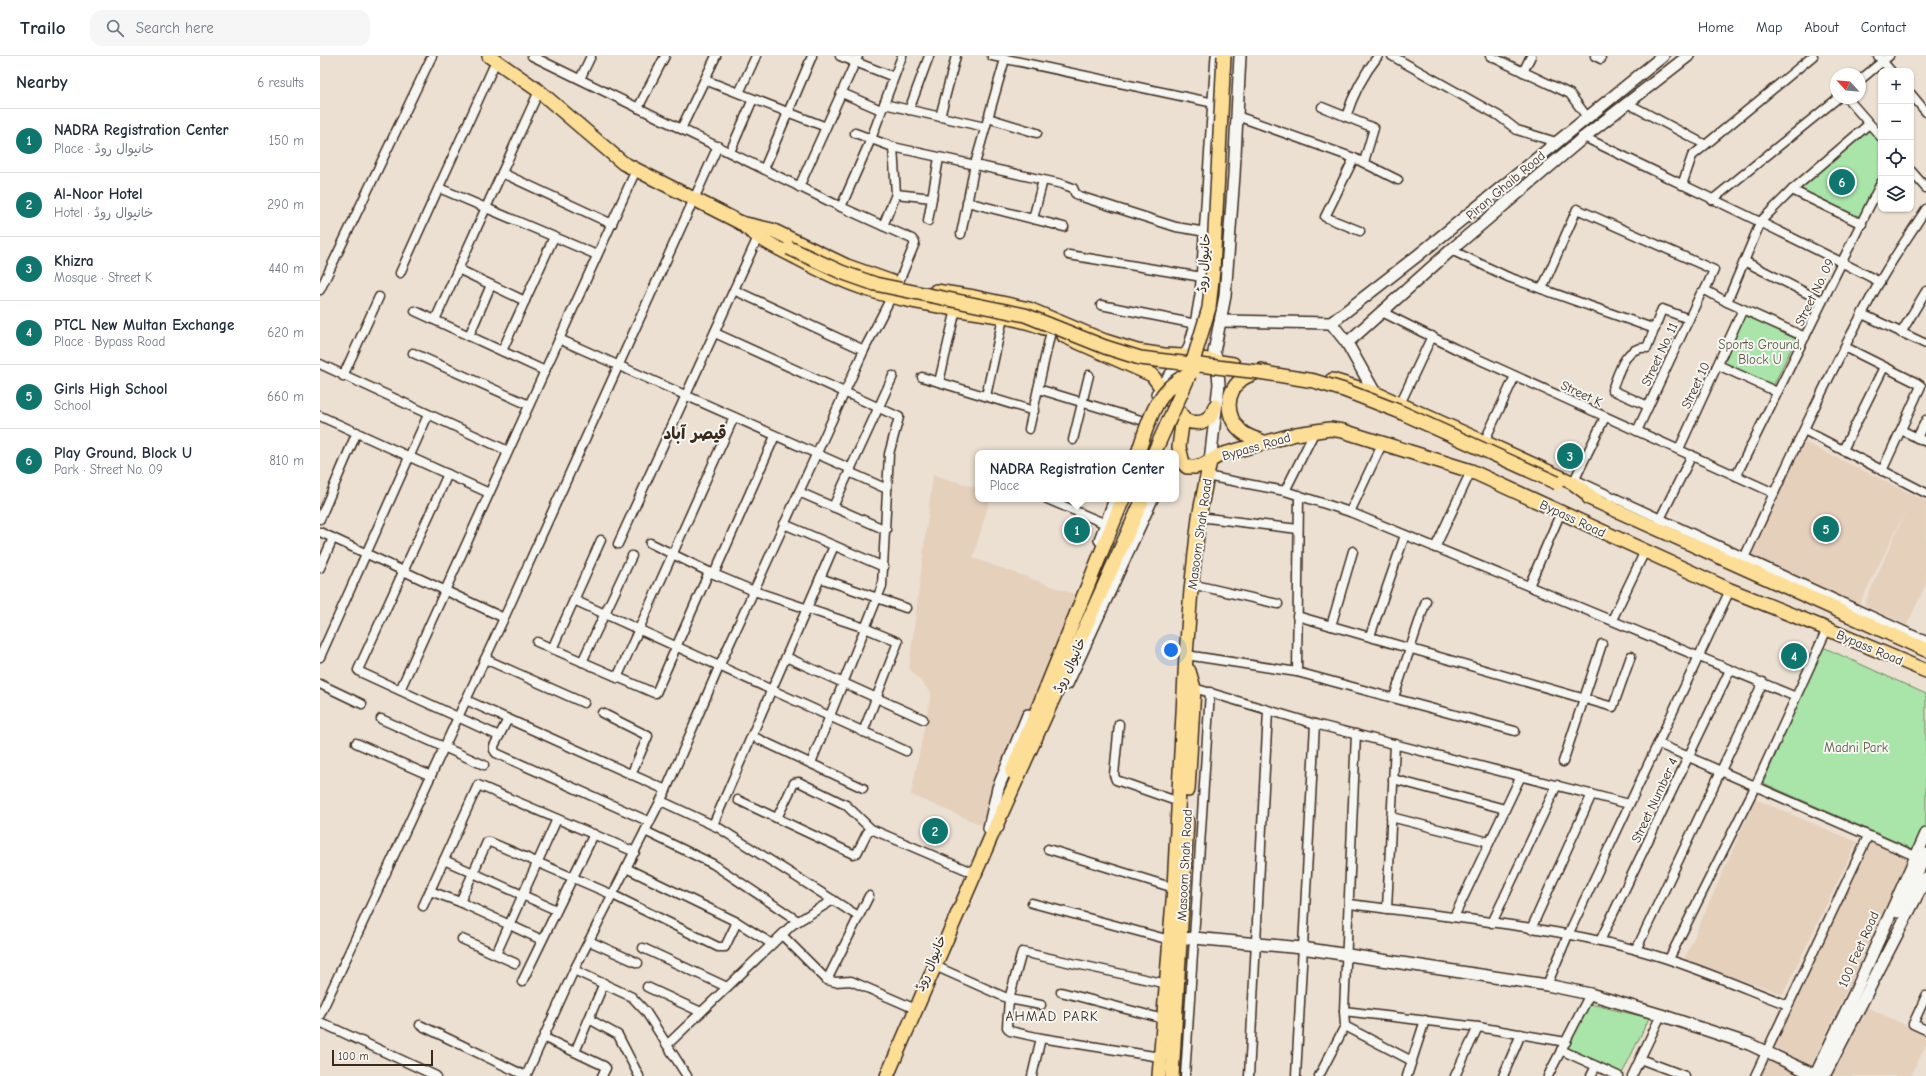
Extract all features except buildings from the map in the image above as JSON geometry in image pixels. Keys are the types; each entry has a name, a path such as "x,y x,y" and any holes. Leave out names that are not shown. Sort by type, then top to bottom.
{"main road":[{"name":"خانیوال روڈ","path":"1133,450 1150,405 1161,387 1184,356 1192,340 1196,324 1201,298 1217,56"},
{"name":"خانیوال روڈ","path":"1155,450 1188,378 1209,308 1214,270 1224,56"},
{"name":"خانیوال روڈ","path":"1164,450 1196,377 1213,315 1218,283 1231,56"},
{"path":"741,223 758,237 791,256 837,278 890,296 1034,324 1140,368 1152,374 1186,421 1203,422 1213,414 1222,364 1214,352 1224,302 1240,56"},
{"name":"Piran Ghaib Road","path":"1331,323 1397,273 1663,56"},
{"name":"Piran Ghaib Road","path":"1347,343 1451,250 1568,150 1688,56"},
{"path":"493,58 540,91 615,157 636,170 789,248 841,272 889,289 1025,315 1123,353 1158,361 1222,364 1321,377 1375,393 1574,481 1597,501"},
{"path":"1558,141 1568,150"},
{"path":"1483,202 1493,214"},
{"path":"741,223 772,230 847,266 898,284 1014,305 1055,319 1120,346 1156,354 1184,356 1314,381 1344,390 1398,411 1597,501 1658,524 1926,650"},
{"path":"1397,273 1408,288"},
{"path":"1201,298 1209,285 1215,284 1220,286 1223,292 1224,302"},
{"path":"1221,321 1331,323 1347,343 1375,393"},
{"path":"1139,450 1154,405 1164,391 1182,376 1222,364"},
{"path":"1265,369 1242,379 1230,395 1228,404 1229,415 1241,431 1266,443"},
{"path":"1210,461 1215,406"},
{"path":"1179,464 1179,447 1183,417"},
{"name":"Bypass Road","path":"1179,464 1196,468 1220,455 1314,430 1330,429 1343,431 1471,471 1730,590 1828,629 1926,672"},
{"name":"Masoom Shah Road","path":"1172,1076 1175,940 1174,888 1186,655 1191,584 1199,517 1210,461"},
{"name":"خانیوال روڈ","path":"991,829 998,788 1093,560 1114,502"},
{"path":"1002,798 1019,752 1122,502"},
{"name":"خانیوال روڈ","path":"887,1076 935,966 991,829 1002,798 1078,632 1133,502"},
{"name":"خانیوال روڈ","path":"881,1076 969,871 991,829 1074,656 1142,502"},
{"path":"991,829 1003,823 1151,502"},
{"name":"Masoom Shah Road","path":"1159,1076 1167,984 1175,940 1194,688 1186,655"},
{"name":"100 Feet Road","path":"1862,989 1921,855 1926,834"},
{"path":"1862,989 1921,855"},
{"name":"100 Feet Road","path":"1818,1075 1862,989 1926,878"},
{"path":"1175,940 1194,938 1255,945 1302,948 1547,985 1590,994 1662,1015 1766,1052 1818,1075"}],"street":[{"path":"320,290 432,56"},
{"path":"420,1025 526,1076 574,970 661,801 719,667 784,524 864,350 890,296 898,284 915,243 912,239 799,187 532,56"},
{"path":"580,79 592,56"},
{"path":"638,108 665,56"},
{"path":"681,129 716,56"},
{"path":"739,94 756,56"},
{"path":"764,169 812,56"},
{"path":"840,56 857,59 894,77"},
{"path":"841,207 883,107 902,56"},
{"path":"909,110 929,56"},
{"path":"940,117 956,56"},
{"path":"992,56 1214,103"},
{"path":"1346,117 1353,94 1366,71 1378,56"},
{"path":"1392,56 1499,116 1517,130 1558,141"},
{"path":"1490,56 1570,94 1587,117"},
{"path":"1523,72 1531,56"},
{"path":"1682,185 1692,156 1704,144 1813,56"},
{"path":"400,273 439,188 493,58"},
{"path":"1866,74 1883,58 1889,68"},
{"path":"799,187 857,59"},
{"path":"961,234 975,164 1005,59"},
{"path":"705,80 826,127"},
{"path":"435,320 540,91"},
{"path":"842,93 883,107 909,110 985,127"},
{"path":"1914,98 1926,112"},
{"path":"730,152 753,99"},
{"path":"1627,103 1704,144"},
{"path":"1712,200 1831,104"},
{"path":"1852,104 1878,134"},
{"path":"1322,107 1374,128 1364,162"},
{"path":"1237,116 1354,158 1398,180"},
{"path":"988,118 1037,134"},
{"path":"1727,302 1761,221 1792,190 1869,124"},
{"path":"855,133 892,147 939,158 975,164 1074,188 1075,192 1079,196 1176,227 1206,232"},
{"path":"1584,137 1712,200 1761,221 1880,282"},
{"path":"320,1015 504,618 718,146"},
{"path":"883,226 896,194 892,147"},
{"path":"928,221 939,158"},
{"path":"1354,158 1325,217 1360,231"},
{"path":"400,690 636,170"},
{"path":"502,173 612,224"},
{"path":"1914,174 1926,188"},
{"path":"1033,218 1043,180"},
{"path":"439,188 597,255"},
{"name":"Street No. 09","path":"1736,476 1878,189"},
{"path":"1792,190 1862,224"},
{"path":"896,194 932,198"},
{"path":"967,202 1064,227"},
{"name":"Street No. 11","path":"1542,289 1577,209 1714,270 1705,290 1701,293 1637,431"},
{"path":"1744,558 1804,430 1862,314 1880,282 1926,209"},
{"path":"502,351 554,237"},
{"path":"618,544 758,237"},
{"path":"1451,250 1508,277 1655,329"},
{"path":"1069,256 1202,277"},
{"path":"1744,261 1822,301"},
{"path":"458,269 525,301"},
{"path":"469,336 491,285"},
{"path":"734,290 864,350"},
{"path":"1705,290 1727,302 1804,337"},
{"path":"1901,333 1926,291"},
{"path":"344,376 379,297"},
{"path":"1101,305 1196,324"},
{"path":"939,382 956,309"},
{"path":"1648,406 1612,390 1624,361 1629,354 1647,348 1662,309 1689,319"},
{"name":"Street 10","path":"1679,449 1743,309"},
{"path":"415,311 545,371"},
{"name":"Street K","path":"1382,312 1515,376 1774,493"},
{"path":"1862,314 1926,344"},
{"path":"986,396 1003,318"},
{"path":"1029,429 1051,331"},
{"path":"715,333 900,417 889,454 882,586 811,763"},
{"path":"1400,404 1432,336"},
{"path":"559,339 817,454 887,488"},
{"path":"1845,348 1920,384 1923,392 1901,430 1882,471"},
{"path":"413,353 529,405"},
{"path":"320,364 508,451"},
{"path":"1718,365 1777,392"},
{"path":"1843,450 1884,366"},
{"path":"1074,440 1089,375"},
{"path":"834,507 893,376"},
{"path":"1484,442 1515,376"},
{"path":"922,377 1034,411"},
{"path":"1038,389 1082,404 1144,421"},
{"path":"320,657 365,553 428,415"},
{"path":"617,678 734,417"},
{"path":"1605,417 1574,481 1658,524 1744,558 1926,641"},
{"path":"321,419 357,432 490,493"},
{"path":"1917,438 1926,420"},
{"path":"1285,491 1314,430"},
{"path":"1804,430 1926,493"},
{"path":"1901,430 1926,442"},
{"path":"320,519 357,432"},
{"path":"538,642 651,693 656,693 775,436"},
{"path":"1350,512 1382,444"},
{"path":"1658,524 1692,456"},
{"path":"1435,548 1471,471"},
{"path":"448,474 358,670 499,736"},
{"path":"1206,476 1285,491 1350,512 1699,655 1730,670 1763,682 1796,697"},
{"path":"799,492 886,530"},
{"path":"1297,672 1299,495"},
{"path":"1054,502 1106,524"},
{"path":"1529,586 1561,512"},
{"path":"1199,517 1298,529"},
{"path":"784,524 884,568"},
{"path":"320,532 504,618"},
{"path":"1370,636 1404,535"},
{"path":"320,568 333,538"},
{"path":"552,649 601,540"},
{"path":"650,543 711,573 754,591 865,628 898,642 863,732"},
{"path":"713,825 834,546"},
{"path":"1332,626 1353,551"},
{"path":"1612,620 1645,551"},
{"path":"582,662 632,556"},
{"path":"820,578 906,608"},
{"path":"1191,584 1278,604"},
{"path":"1547,985 1568,935 1730,590"},
{"path":"574,600 906,751"},
{"path":"1394,697 1426,601"},
{"path":"1297,616 1613,707 1631,656"},
{"path":"1669,960 1755,787 1828,629"},
{"path":"1564,762 1602,644"},
{"path":"1186,655 1297,672 1394,697 1515,731"},
{"path":"786,657 923,719"},
{"path":"485,659 584,703"},
{"name":"Street Number 4","path":"1600,942 1730,670"},
{"path":"1636,950 1763,682"},
{"path":"320,684 362,704"},
{"path":"1194,688 1315,724 1629,804"},
{"path":"1185,1076 1210,692"},
{"path":"466,700 666,790"},
{"path":"1249,1076 1268,711"},
{"path":"602,713 648,736 631,775"},
{"path":"381,719 484,765"},
{"path":"508,719 494,746 496,753 650,822"},
{"path":"1119,724 1114,775 1116,780 1179,802"},
{"path":"1296,1076 1315,724"},
{"path":"1319,1076 1345,1026 1344,1011 1350,904 1356,734"},
{"path":"752,736 863,788"},
{"path":"356,743 431,776"},
{"path":"1387,909 1395,744"},
{"path":"1659,744 1687,758 1868,836 1921,855"},
{"path":"1454,918 1521,776"},
{"path":"1393,779 1505,809"},
{"path":"777,818 794,783 799,782 846,805 871,829 969,871"},
{"path":"423,906 478,785 635,852"},
{"path":"1492,923 1558,785"},
{"path":"1531,929 1592,794"},
{"path":"738,800 855,854 857,853 867,833 871,829"},
{"path":"661,801 713,825 858,916"},
{"path":"1391,817 1489,842"},
{"path":"496,954 557,819"},
{"path":"645,831 713,864 798,921"},
{"path":"522,982 594,834"},
{"path":"1755,1076 1868,836"},
{"path":"460,902 488,842 613,895 722,948 725,947 737,922"},
{"path":"1048,849 1174,888"},
{"path":"444,860 556,910"},
{"path":"626,868 737,922 772,944"},
{"path":"430,891 460,902 542,940"},
{"path":"828,980 869,896"},
{"path":"667,1045 798,921 833,900"},
{"path":"1032,903 1175,940"},
{"path":"1350,904 1531,929 1568,935 1636,950 1669,960 1788,1005"},
{"path":"782,935 828,980 836,982 850,981 911,1007"},
{"path":"462,939 515,963"},
{"path":"589,941 638,963"},
{"path":"643,948 727,987"},
{"path":"1160,1057 1041,1038 1008,1030 1009,999 1022,952 1167,984"},
{"path":"935,966 1009,999 1041,1005"},
{"path":"574,970 632,997 646,1012 687,1076"},
{"path":"574,1052 604,984"},
{"path":"647,987 701,1012"},
{"path":"1061,992 1164,1019"},
{"path":"1548,1076 1590,994"},
{"path":"1926,996 1913,1024 1926,1030"},
{"path":"1344,1011 1478,1027 1566,1042"},
{"path":"1632,1076 1662,1015"},
{"path":"589,1018 618,1035 639,1076"},
{"path":"1407,1076 1425,1020"},
{"path":"320,1022 436,1076"},
{"path":"1345,1026 1412,1061"},
{"path":"1455,1076 1478,1027"},
{"path":"1503,1076 1521,1034"},
{"path":"544,1038 604,1066 606,1068 602,1076"},
{"path":"1032,1076 1041,1038"},
{"path":"1562,1050 1618,1076"},
{"path":"1640,1059 1674,1074 1685,1076"},
{"path":"1591,1076 1596,1066"}],"shaded area":[{"path":"1802,441 1926,501 1926,584 1907,625 1864,605 1906,510 1856,611 1748,560"},
{"path":"933,475 975,487 975,502 989,502 973,558 1080,596 984,826 911,795 931,693 909,668"},
{"path":"1755,799 1857,842 1783,994 1684,960"},
{"path":"1871,843 1909,858 1811,1066 1771,1045"},
{"path":"1867,1007 1926,1035 1926,1045 1911,1076 1832,1076"},
{"path":"1766,1054 1809,1076 1756,1076"}],"green space":[{"path":"1869,130 1878,140 1878,180 1859,220 1798,190"},
{"name":"Sports Ground, Block U","path":"1744,315 1796,339 1773,386 1722,363"},
{"name":"Madni Park","path":"1823,647 1926,694 1926,832 1917,851 1763,783"},
{"path":"1586,1003 1649,1018 1621,1076 1560,1053"}],"place":[{"name":"Play Ground, Block U","path":"1842,182"},
{"name":"Khizra","path":"1570,456"},
{"name":"Girls High School","path":"1826,529"},
{"name":"NADRA Registration Center","path":"1077,530"},
{"name":"PTCL New Multan Exchange","path":"1794,656"},
{"name":"Al-Noor Hotel","path":"935,831"}],"district":[{"name":"قیصر آباد","path":"695,433"},
{"name":"AHMAD PARK","path":"1052,1016"}]}
